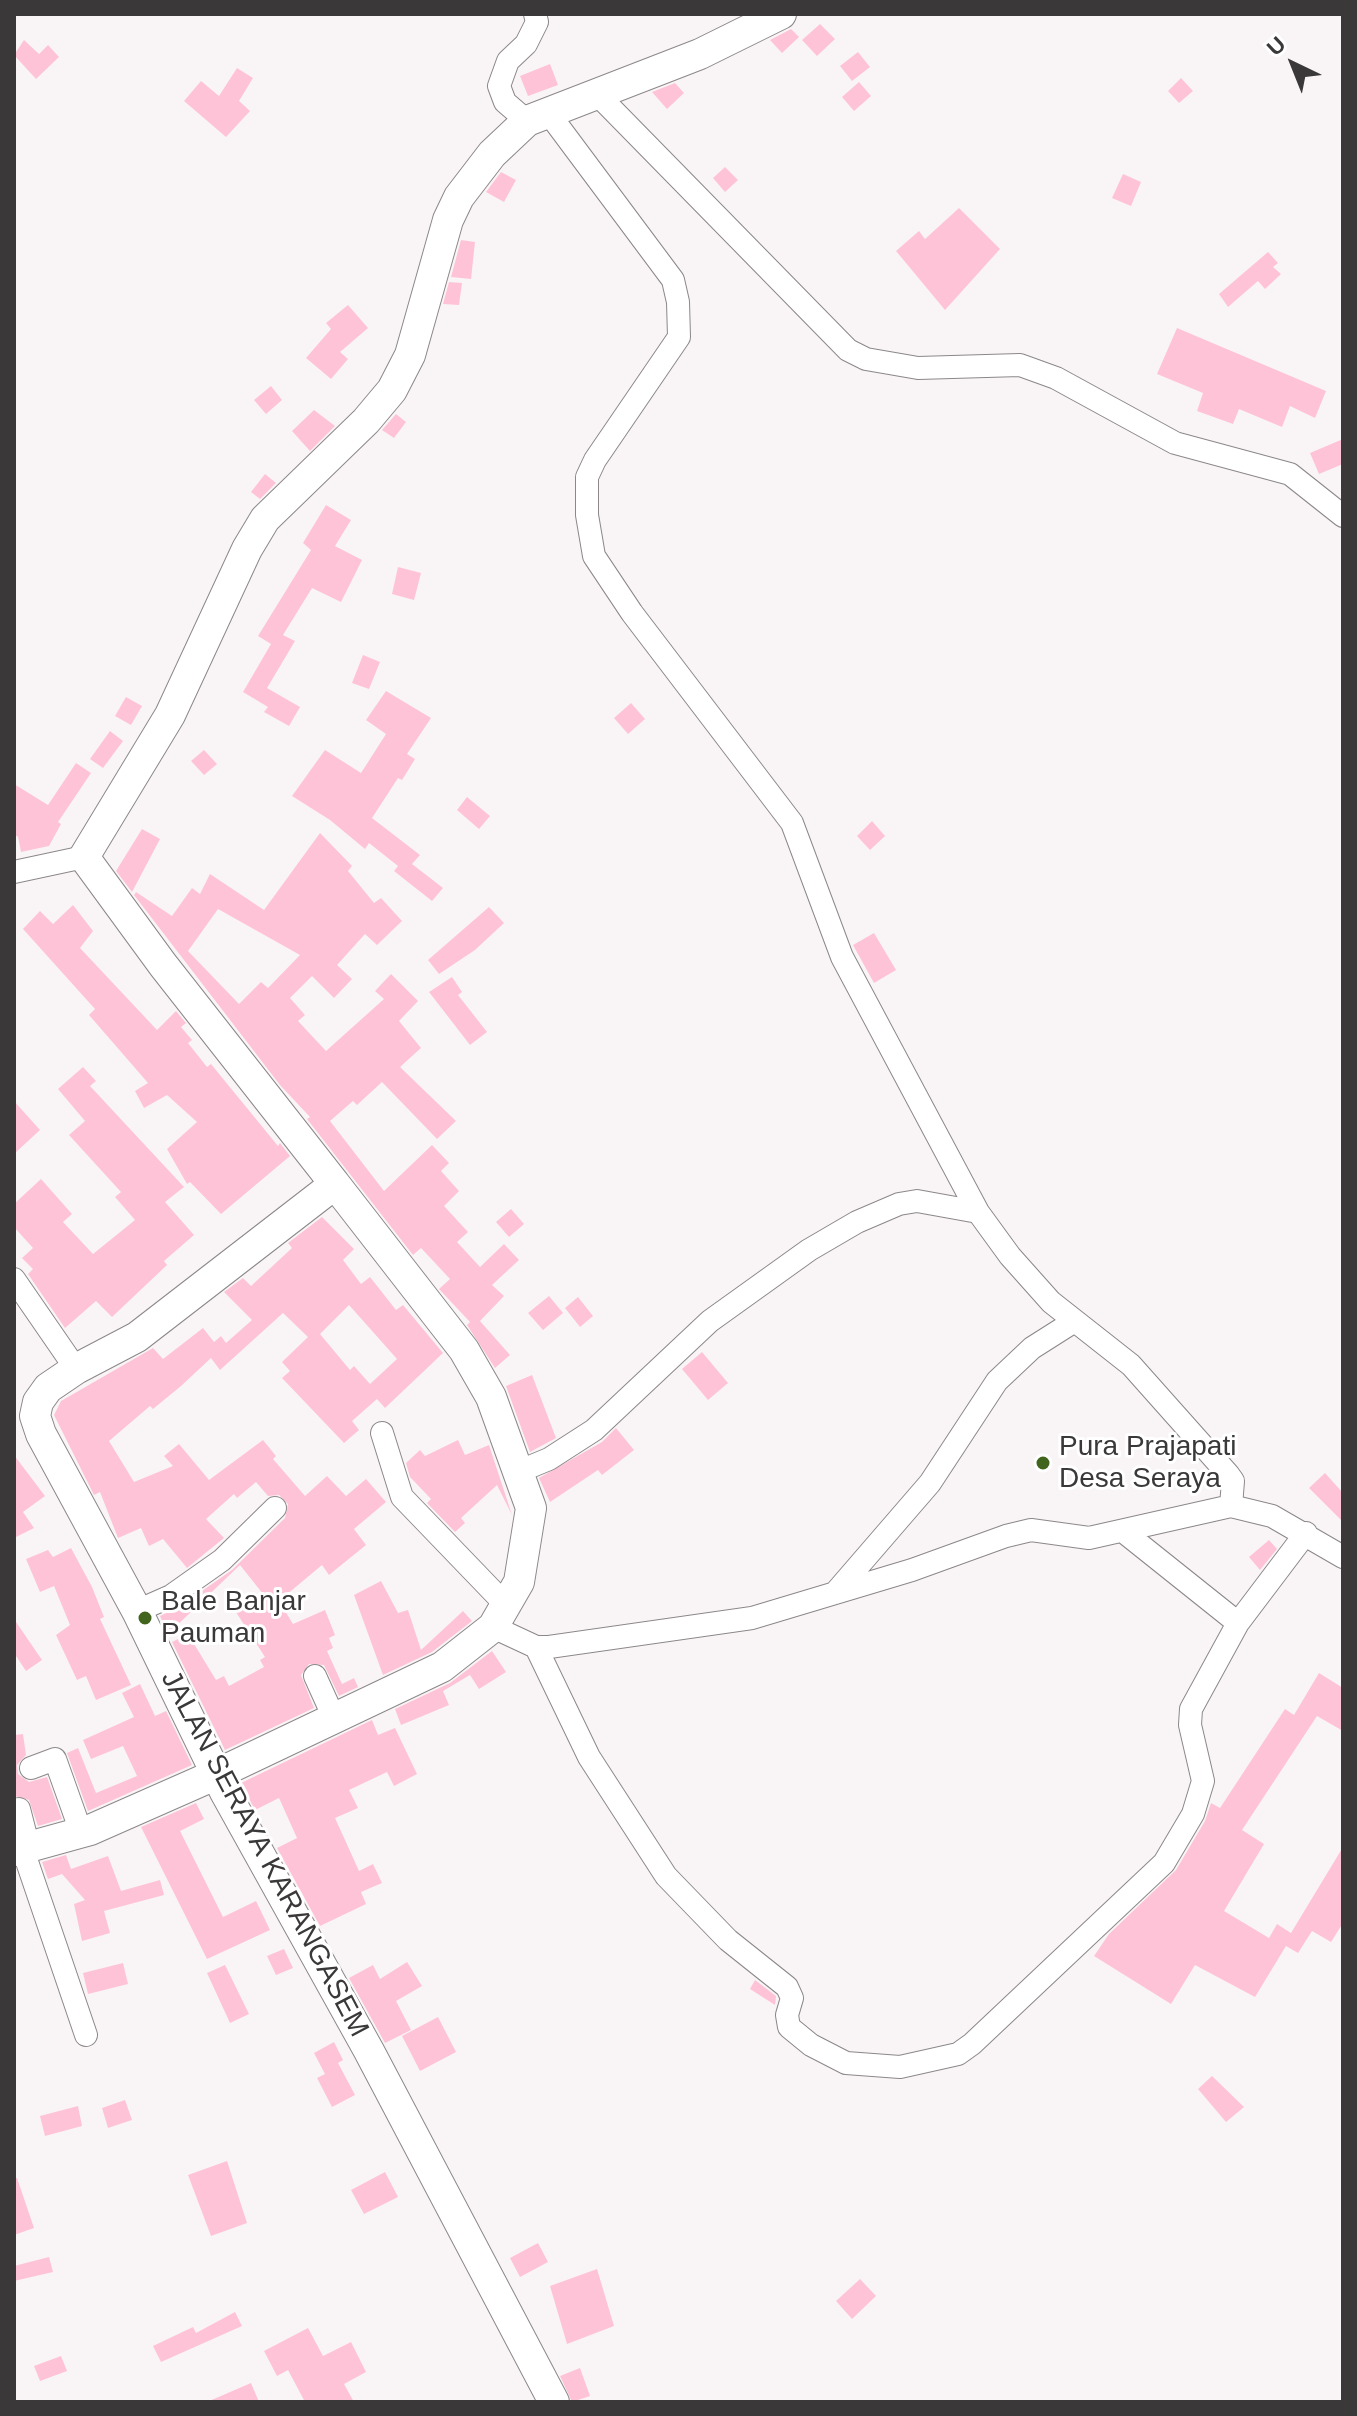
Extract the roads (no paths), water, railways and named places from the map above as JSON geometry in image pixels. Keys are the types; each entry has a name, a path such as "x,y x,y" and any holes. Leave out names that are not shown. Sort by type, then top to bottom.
{"street":[{"path":"535,14 537,22 526,44 508,61 499,86 505,102 537,116 673,280 678,302 679,337 595,460 587,477 587,515 594,556 632,613 792,823 842,957 978,1212 1019,1267 1073,1322 1094,1333 1131,1365 1228,1474 1233,1481 1231,1506"},
{"path":"84,857 170,715 247,549 265,519 366,421 392,390 410,355 448,220 459,197 492,154 537,116 700,54 781,14"},
{"path":"596,93 848,350 866,359 918,368 1020,365 1056,378 1175,443 1290,474 1338,506"},
{"path":"19,864 84,857"},
{"path":"22,1850 81,1832 217,1774 442,1667 500,1616 519,1582 531,1508 520,1471 481,1375 163,965 84,857"},
{"name":"JALAN SERAYA KARANGASEM","path":"335,1184 137,1337 76,1369 48,1388 38,1402 35,1416 41,1434 137,1611 217,1774 362,2037 554,2402"},
{"path":"520,1471 549,1459 594,1430 710,1321 809,1250 857,1222 899,1204 917,1201 978,1212"},
{"path":"14,1279 76,1369"},
{"path":"835,1594 930,1483 997,1381 1054,1331 1073,1322"},
{"path":"382,1433 402,1497 500,1616 536,1647 589,1757 666,1876 728,1940 787,1987 792,1998 787,2015 789,2027 811,2045 846,2063 881,2068 958,2054 972,2044 1164,1863 1193,1814 1203,1781 1190,1725 1191,1709 1238,1623 1306,1533"},
{"path":"536,1647 752,1618 1031,1530 1074,1538 1124,1532 1231,1506 1272,1516 1343,1557"},
{"path":"137,1611 171,1596 222,1560 275,1508"},
{"path":"1124,1532 1238,1623"},
{"path":"315,1676 334,1718"},
{"path":"31,1768 55,1759 81,1832"},
{"path":"19,1809 22,1850 86,2035"}],"place":[{"name":"Pura Prajapati Desa Seraya","path":"1043,1463"},
{"name":"Bale Banjar Pauman","path":"145,1618"}]}
